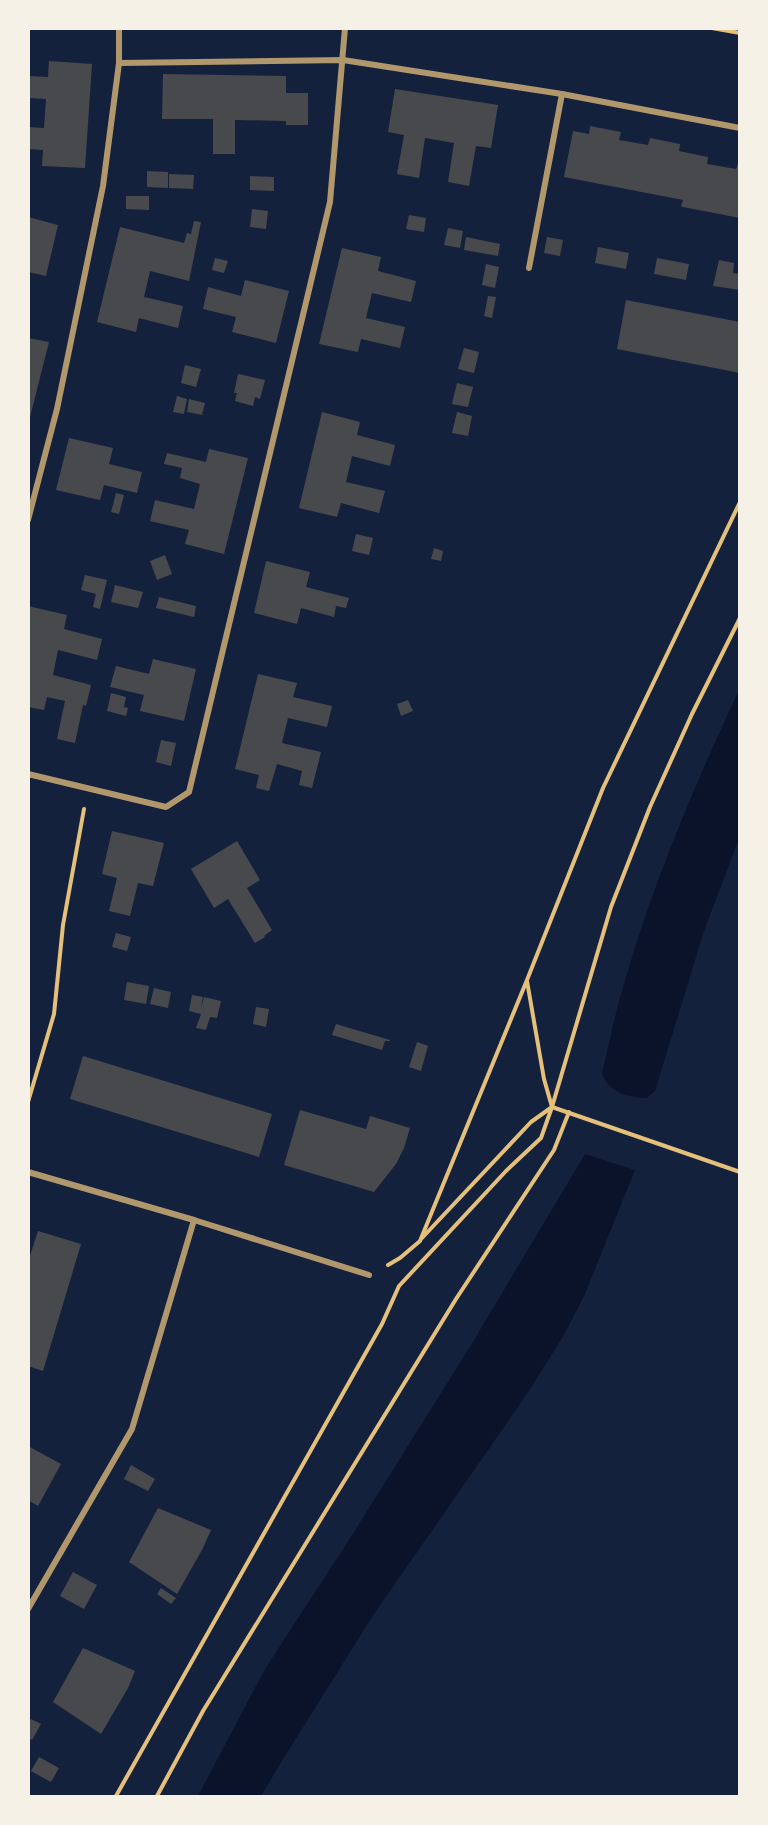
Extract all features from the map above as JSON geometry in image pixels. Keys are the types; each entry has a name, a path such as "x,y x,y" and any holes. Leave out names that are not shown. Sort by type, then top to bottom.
{"street":[{"path":"28,520 57,409 103,186 120,28"},
{"path":"28,774 166,807 189,792 330,202 345,28"},
{"path":"118,63 343,60 562,94 740,128"},
{"path":"529,268 562,94"},
{"path":"28,1172 194,1220 369,1275"},
{"path":"28,1609 132,1429 194,1220"}],"path":[{"path":"712,28 740,33"},
{"path":"420,1241 603,788 740,502"},
{"path":"116,1797 382,1324 399,1286 506,1171 541,1138 611,907 650,807 692,714 740,618"},
{"path":"28,1102 54,1014 63,926 87,789"},
{"path":"527,980 544,1079 552,1107"},
{"path":"552,1107 740,1172"},
{"path":"369,1275 400,1258 420,1241 531,1122 552,1107"},
{"path":"157,1797 215,1691 456,1299 554,1150 569,1112"}],"water":[{"path":"739,690 739,839 704,931 655,1091 647,1098 633,1097 614,1089 602,1073 615,1017 635,946 676,835"},
{"path":"585,1154 635,1170 585,1294 564,1335 527,1394 374,1614 261,1796 198,1796 265,1669 471,1345"}],"building":[{"path":"49,61 92,64 85,168 42,166 43,150 28,149 28,127 44,128 46,99 28,98 28,76 48,77"},
{"path":"163,74 286,76 286,93 308,93 308,125 286,125 286,121 235,120 235,154 213,154 213,119 162,119"},
{"path":"395,89 498,105 491,148 476,146 469,186 448,182 454,143 425,138 419,178 397,174 404,135 388,132"},
{"path":"590,126 621,132 619,140 648,145 650,138 680,144 679,151 708,157 707,164 736,169 740,158 740,218 683,207 681,206 683,200 564,177 573,131 589,134"},
{"path":"147,171 168,172 168,188 147,187"},
{"path":"169,174 194,175 193,189 169,188"},
{"path":"250,176 274,177 274,191 250,190"},
{"path":"126,196 149,196 149,210 126,209"},
{"path":"252,209 268,211 266,229 250,227"},
{"path":"409,215 426,218 424,232 406,229"},
{"path":"28,217 58,225 46,276 28,272"},
{"path":"194,221 201,222 189,281 150,271 144,297 183,306 178,328 139,318 136,332 97,322 120,227 184,243 187,233 191,234"},
{"path":"448,228 463,231 460,248 444,245"},
{"path":"466,237 500,244 498,256 464,250"},
{"path":"547,237 563,240 560,256 544,253"},
{"path":"598,247 629,253 626,269 595,263"},
{"path":"342,248 381,257 378,271 416,281 411,302 372,293 366,318 405,327 400,348 361,339 358,352 319,344"},
{"path":"215,258 228,261 224,273 212,270"},
{"path":"657,258 689,264 686,280 654,274"},
{"path":"719,260 734,263 733,273 740,274 740,290 713,286"},
{"path":"486,264 499,267 495,288 482,285"},
{"path":"245,280 289,291 276,343 232,332 236,317 203,309 208,287 241,296"},
{"path":"488,296 496,297 492,318 484,316"},
{"path":"626,300 740,322 740,373 617,349"},
{"path":"28,338 49,342 29,421 28,420"},
{"path":"464,348 479,352 474,373 458,369"},
{"path":"185,365 201,369 196,387 181,383"},
{"path":"238,374 265,380 260,399 255,397 253,406 235,401 237,393 234,393"},
{"path":"457,383 473,387 468,407 452,404"},
{"path":"177,396 187,399 184,414 173,412"},
{"path":"189,399 205,403 202,415 187,412"},
{"path":"322,412 360,422 357,435 395,445 390,466 352,456 346,482 385,491 379,513 341,503 337,517 299,508"},
{"path":"457,412 472,416 468,436 452,433"},
{"path":"69,438 113,448 109,464 142,472 137,493 104,485 100,500 56,490"},
{"path":"209,449 248,458 224,554 185,544 189,530 150,521 155,500 194,509 200,484 180,478 182,468 164,464 167,453 206,462"},
{"path":"116,493 124,495 119,514 111,512"},
{"path":"356,534 373,538 369,555 352,551"},
{"path":"434,548 443,551 441,561 431,559"},
{"path":"165,555 172,574 157,580 150,561"},
{"path":"266,561 310,572 306,587 349,598 346,608 336,606 334,617 301,608 297,624 254,613"},
{"path":"85,575 107,580 100,609 93,607 96,594 81,590"},
{"path":"115,585 143,592 138,608 111,602"},
{"path":"159,597 196,606 194,617 156,608"},
{"path":"28,606 67,615 64,629 102,639 97,660 58,650 53,675 91,685 86,706 83,705 75,743 57,739 65,701 47,697 44,710 28,707"},
{"path":"153,659 196,669 184,721 140,711 144,695 110,687 116,666 149,674"},
{"path":"258,674 297,683 293,697 332,706 327,727 288,718 282,743 321,752 312,788 299,785 302,771 277,764 269,791 256,788 259,775 235,769"},
{"path":"111,693 126,697 124,707 128,708 126,716 107,711"},
{"path":"408,700 413,711 401,716 397,704"},
{"path":"161,740 176,743 171,766 156,762"},
{"path":"112,831 164,843 153,886 138,883 130,916 109,911 117,878 102,874"},
{"path":"237,841 260,880 247,888 272,930 255,943 228,899 214,908 191,869"},
{"path":"116,933 131,937 127,951 112,947"},
{"path":"127,982 149,986 146,1004 124,1000"},
{"path":"154,988 171,992 168,1008 150,1004"},
{"path":"192,995 203,997 201,1008 204,997 221,1001 217,1018 210,1017 206,1030 196,1028 201,1014 189,1011"},
{"path":"256,1007 269,1009 266,1027 253,1024"},
{"path":"336,1024 390,1041 385,1041 382,1050 332,1035"},
{"path":"417,1042 428,1046 421,1071 409,1067"},
{"path":"83,1056 272,1114 259,1157 70,1099"},
{"path":"300,1110 366,1129 370,1116 410,1128 396,1164 374,1192 284,1165"},
{"path":"38,1231 81,1244 43,1371 28,1366 28,1262"},
{"path":"28,1446 61,1464 38,1506 28,1500"},
{"path":"131,1465 155,1479 148,1491 124,1479"},
{"path":"158,1508 211,1530 177,1594 129,1562"},
{"path":"73,1572 97,1585 84,1609 60,1596"},
{"path":"161,1588 176,1598 171,1604 157,1594"},
{"path":"83,1648 135,1671 128,1688 101,1734 53,1702"},
{"path":"31,1719 41,1724 32,1740 28,1738 28,1723"},
{"path":"39,1757 59,1768 51,1782 31,1771"}]}
